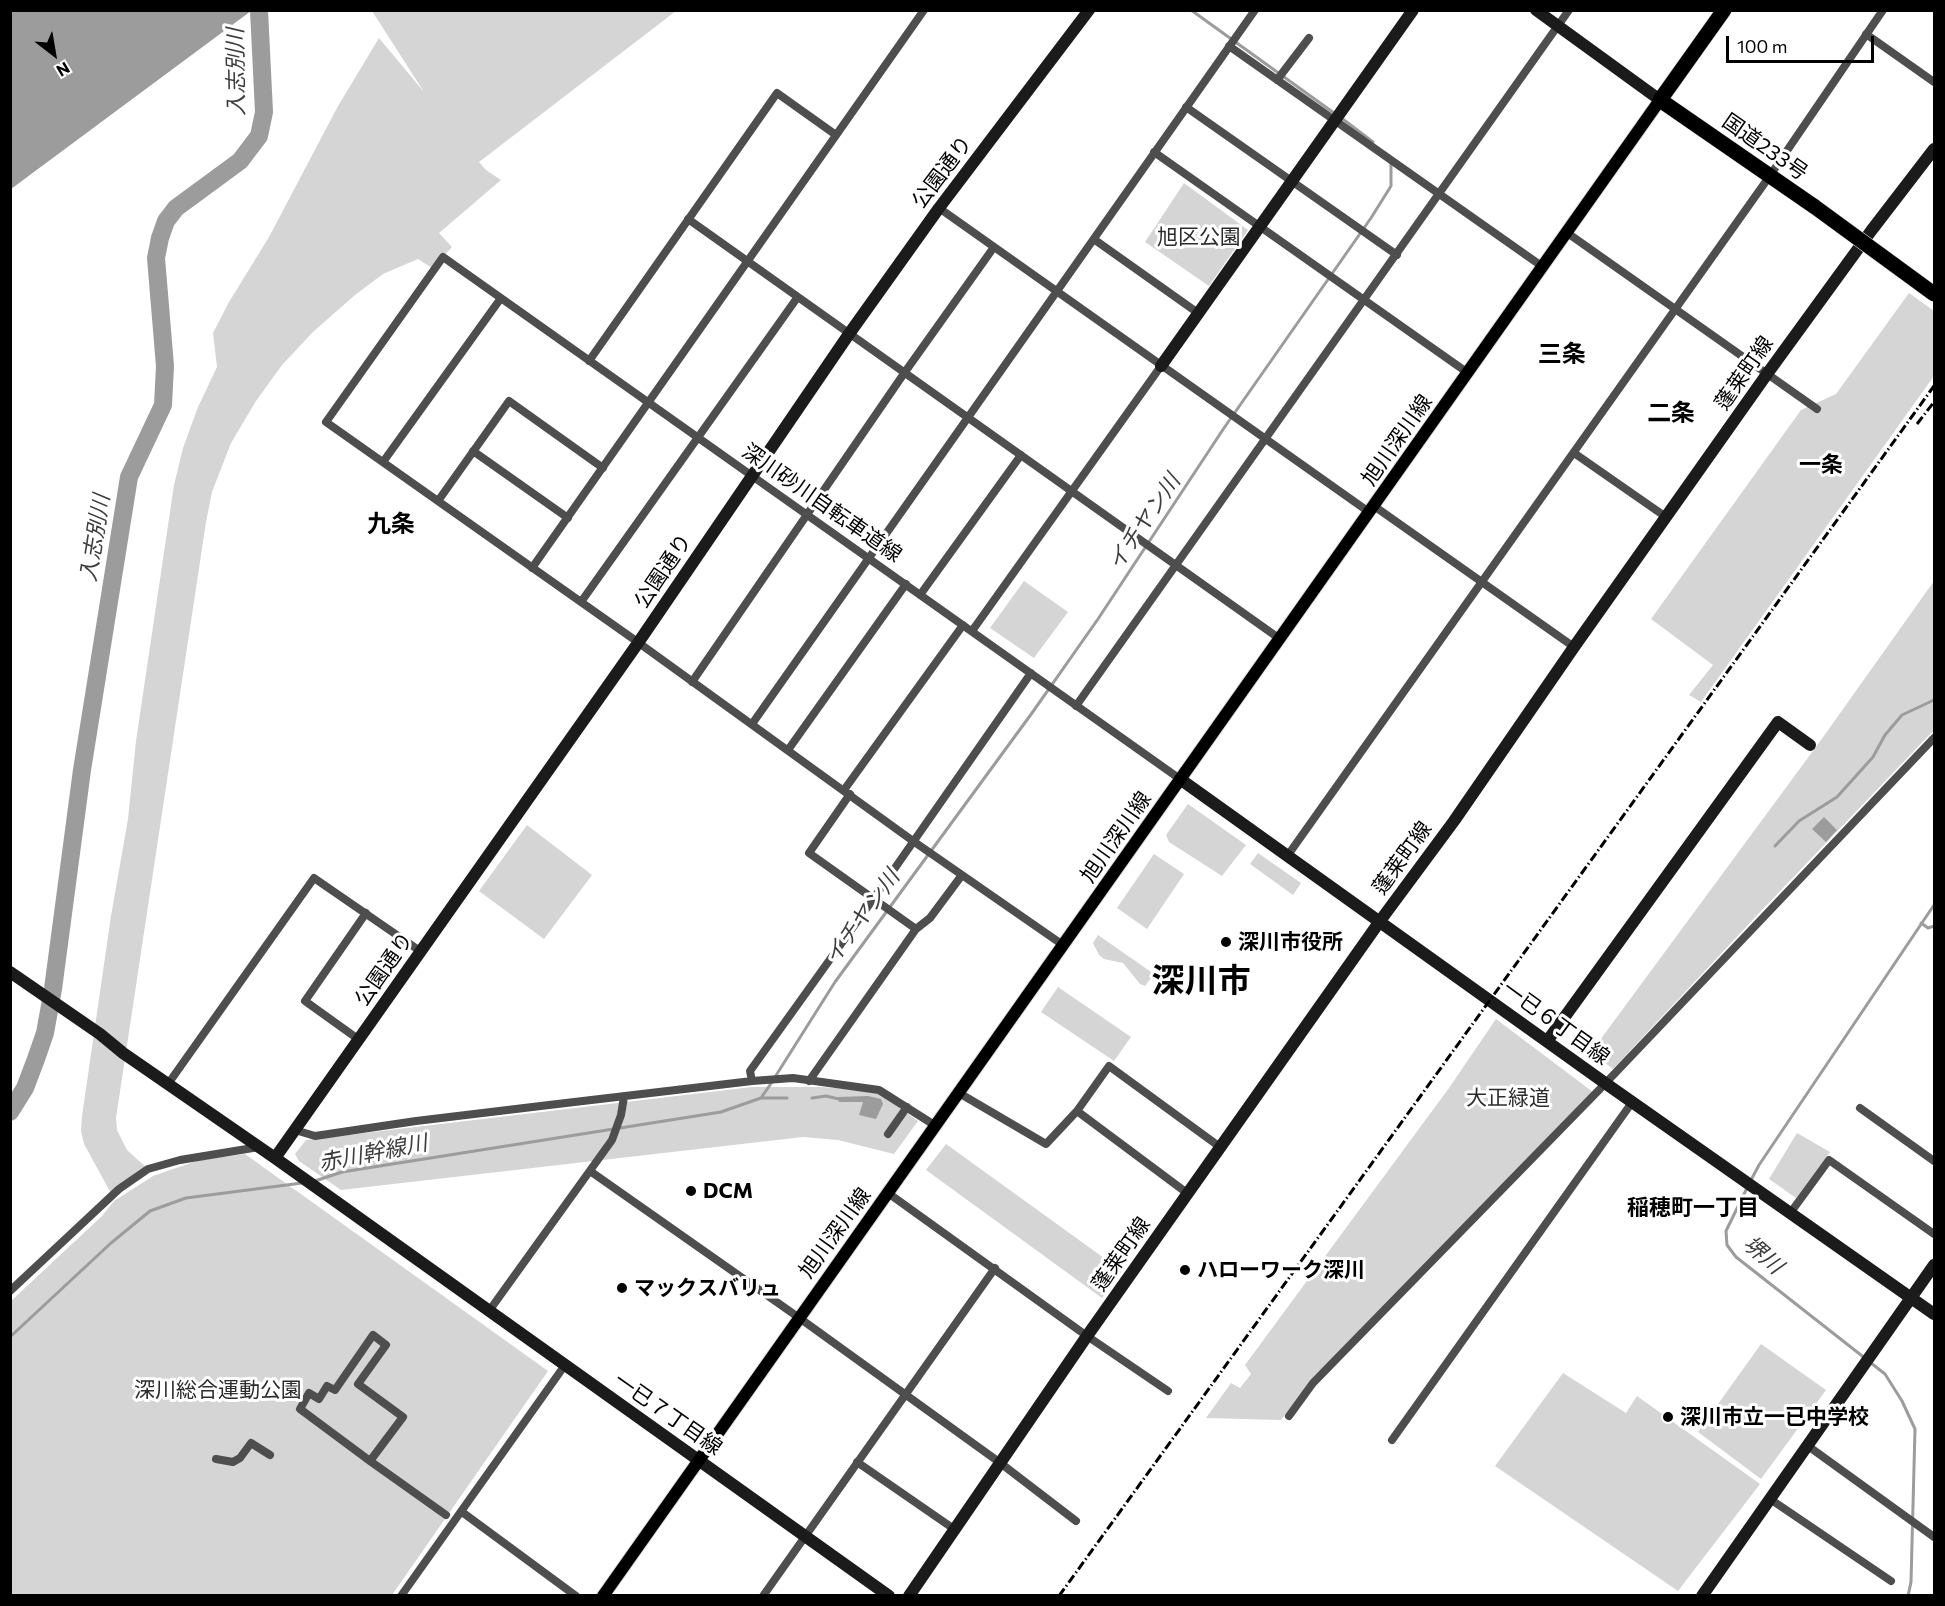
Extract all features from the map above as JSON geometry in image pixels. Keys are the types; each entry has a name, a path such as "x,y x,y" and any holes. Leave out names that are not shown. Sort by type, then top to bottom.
{"highway":[{"path":"1660,100 1724,10"},
{"name":"国道233号","path":"1660,100 1815,207 1935,294"}],"main road":[{"name":"旭川深川線","path":"603,1596 1660,100"}],"street":[{"path":"532,568 924,10"},
{"name":"公園通り","path":"275,1158 638,643 849,334 939,208 1089,10"},
{"path":"752,724 1255,10"},
{"path":"972,632 1413,10"},
{"path":"1536,10 1660,100"},
{"path":"1076,706 1569,10"},
{"path":"1288,855 1769,177 1883,10"},
{"path":"1866,34 1935,82"},
{"path":"1277,80 1309,38"},
{"path":"1229,46 1543,267"},
{"path":"589,361 777,93 836,135"},
{"path":"1186,107 1397,255"},
{"name":"蓬莱町線","path":"909,1596 999,1462 1187,1193 1454,820 1574,646 1767,374 1852,257 1935,149"},
{"path":"1154,152 1468,373"},
{"path":"939,208 1265,440 1372,509 1574,646"},
{"path":"687,219 1280,639"},
{"path":"1566,232 1817,409"},
{"path":"1095,240 1198,313"},
{"path":"692,681 904,372 994,247"},
{"name":"深川砂川自転車道線","path":"383,462 326,422 443,257 1180,779"},
{"path":"501,298 383,462 913,841 1063,945"},
{"path":"581,602 797,298"},
{"path":"438,501 509,401 603,468"},
{"path":"473,451 568,518"},
{"path":"1574,453 1666,517"},
{"path":"920,594 1021,454"},
{"path":"788,750 906,584"},
{"path":"916,929 809,853 847,792 963,625"},
{"path":"752,1081 750,1071 1031,673"},
{"path":"1548,1040 1778,722 1810,745"},
{"path":"1289,1416 1313,1383 1605,1083 1935,738"},
{"name":"一已６丁目線","path":"1180,779 1548,1040 1605,1083 1935,1314"},
{"path":"809,1080 916,929 930,918 962,875"},
{"path":"168,1084 314,878 420,951"},
{"path":"358,1039 305,1001 366,914"},
{"name":"一已７丁目線","path":"13,974 890,1596"},
{"path":"959,1093 1046,1144 1077,1111 1109,1066 1220,1147"},
{"path":"295,1130 315,1136 416,1121 793,1078 879,1090 936,1126"},
{"path":"489,1311 612,1140 621,1115 624,1097"},
{"path":"1392,1440 1633,1101"},
{"path":"888,1134 907,1107"},
{"path":"1860,1108 1935,1161"},
{"path":"1077,1111 1187,1193"},
{"path":"10,1291 112,1194 148,1169 191,1157 259,1148"},
{"path":"1791,1212 1829,1160 1935,1234"},
{"path":"590,1171 905,1394 1076,1521"},
{"path":"888,1193 1087,1336 1168,1391"},
{"path":"1702,1596 1935,1265"},
{"path":"763,1596 995,1268"},
{"path":"370,1461 403,1418 358,1384 386,1345 373,1335 334,1390 327,1386 319,1399 309,1393 300,1409 370,1461 446,1515"},
{"path":"402,1596 565,1365"},
{"path":"216,1459 233,1462 240,1458 251,1443 270,1455"},
{"path":"1808,1446 1935,1537"},
{"path":"857,1462 954,1529"},
{"path":"1770,1499 1891,1581"},
{"path":"462,1512 576,1596"}],"green space":[{"path":"372,11 676,11 479,162 501,180 439,233 452,247 432,268 418,259 383,274 313,332 282,365 256,401 231,443 212,492 206,522 116,1118 117,1130 127,1150 148,1169 112,1195 84,1144 81,1131 82,1116 111,916 128,819 136,741 174,485 183,448 198,407 217,367 213,333 269,237 338,106 379,38 424,92"},
{"name":"旭区公園","path":"1184,183 1248,230 1209,286 1145,242"},
{"path":"1909,293 1934,311 1934,376 1701,702 1689,695 1713,665 1651,619 1801,410 1836,394"},
{"path":"1024,581 1068,612 1034,658 990,628"},
{"name":"大正緑道","path":"1934,581 1934,730 1613,1069 1593,1054 1600,1040 1821,740"},
{"path":"1188,804 1246,845 1222,876 1169,842 1166,835"},
{"path":"527,825 592,875 544,939 479,891"},
{"path":"1258,853 1301,883 1293,895 1250,864"},
{"path":"1154,854 1184,874 1147,929 1117,908"},
{"path":"1098,935 1154,974 1145,986 1140,984 1123,963 1104,959 1099,955 1093,943"},
{"path":"1058,987 1131,1037 1114,1061 1041,1012"},
{"name":"大正緑道","path":"1496,1019 1593,1092 1312,1379 1281,1420 1206,1418 1231,1383 1240,1388 1251,1374 1245,1365 1449,1088"},
{"path":"752,1087 821,1087 876,1091 918,1121 894,1154 838,1140 803,1137 341,1190 299,1161 295,1154 306,1140"},
{"path":"1797,1133 1830,1152 1796,1198 1769,1179"},
{"path":"946,1144 1122,1271 1102,1298 926,1170"},
{"name":"深川総合運動公園","path":"245,1154 548,1371 392,1595 11,1596 11,1301 102,1216 114,1201 153,1176 200,1160"},
{"path":"1761,1344 1826,1390 1761,1479 1698,1432"},
{"path":"1563,1373 1626,1413 1637,1396 1760,1484 1678,1591 1495,1466"}],"shaded area":[{"path":"11,10 251,10 251,11 11,189"},
{"path":"1824,817 1837,830 1826,842 1812,829"},
{"path":"868,1096 881,1099 883,1104 876,1119 859,1115 863,1102 839,1102 838,1097"}],"waterway":[{"name":"入志別川","path":"10,1112 25,1088 45,1033 82,770 129,477 163,405 165,366 156,258 160,238 166,221 176,208 240,161 259,136 264,112 259,10"},
{"name":"イチヤン川","path":"1191,10 1334,113"},
{"name":"イチヤン川","path":"1340,117 1373,142"},
{"name":"イチヤン川","path":"775,1077 835,982 1098,619 1224,428 1371,218 1391,186 1391,162"},
{"path":"1775,846 1799,821 1837,797 1873,757 1885,735 1902,715 1934,700"},
{"name":"堺川","path":"1750,1182 1759,1165 1934,905"},
{"path":"1921,923 1928,928 1934,926"},
{"name":"イチヤン川","path":"761,1098 772,1082"},
{"name":"赤川幹線川","path":"812,1098 826,1096 843,1100"},
{"name":"赤川幹線川","path":"315,1181 342,1172 721,1112 761,1098 787,1098"},
{"name":"赤川幹線川","path":"10,1337 111,1243 150,1211 186,1198 302,1183"},
{"name":"堺川","path":"1747,1188 1726,1231 1727,1245 1736,1257 1866,1359"},
{"name":"堺川","path":"1871,1363 1885,1374 1902,1401 1915,1429 1911,1582 1908,1596"}],"railway":[{"path":"1059,1596 1934,386"},
{"path":"1917,424 1934,402"}],"place":[{"name":"深川市役所","path":"1226,942"},
{"name":"DCM","path":"691,1191"},
{"name":"ハローワーク深川","path":"1185,1270"},
{"name":"マックスバリュ","path":"622,1288"},
{"name":"深川市立一已中学校","path":"1668,1417"}],"district":[{"name":"三条","path":"1562,354"},
{"name":"二条","path":"1671,413"},
{"name":"一条","path":"1821,465"},
{"name":"九条","path":"391,524"},
{"name":"深川市","path":"1201,981"},
{"name":"稲穂町一丁目","path":"1693,1208"}]}
